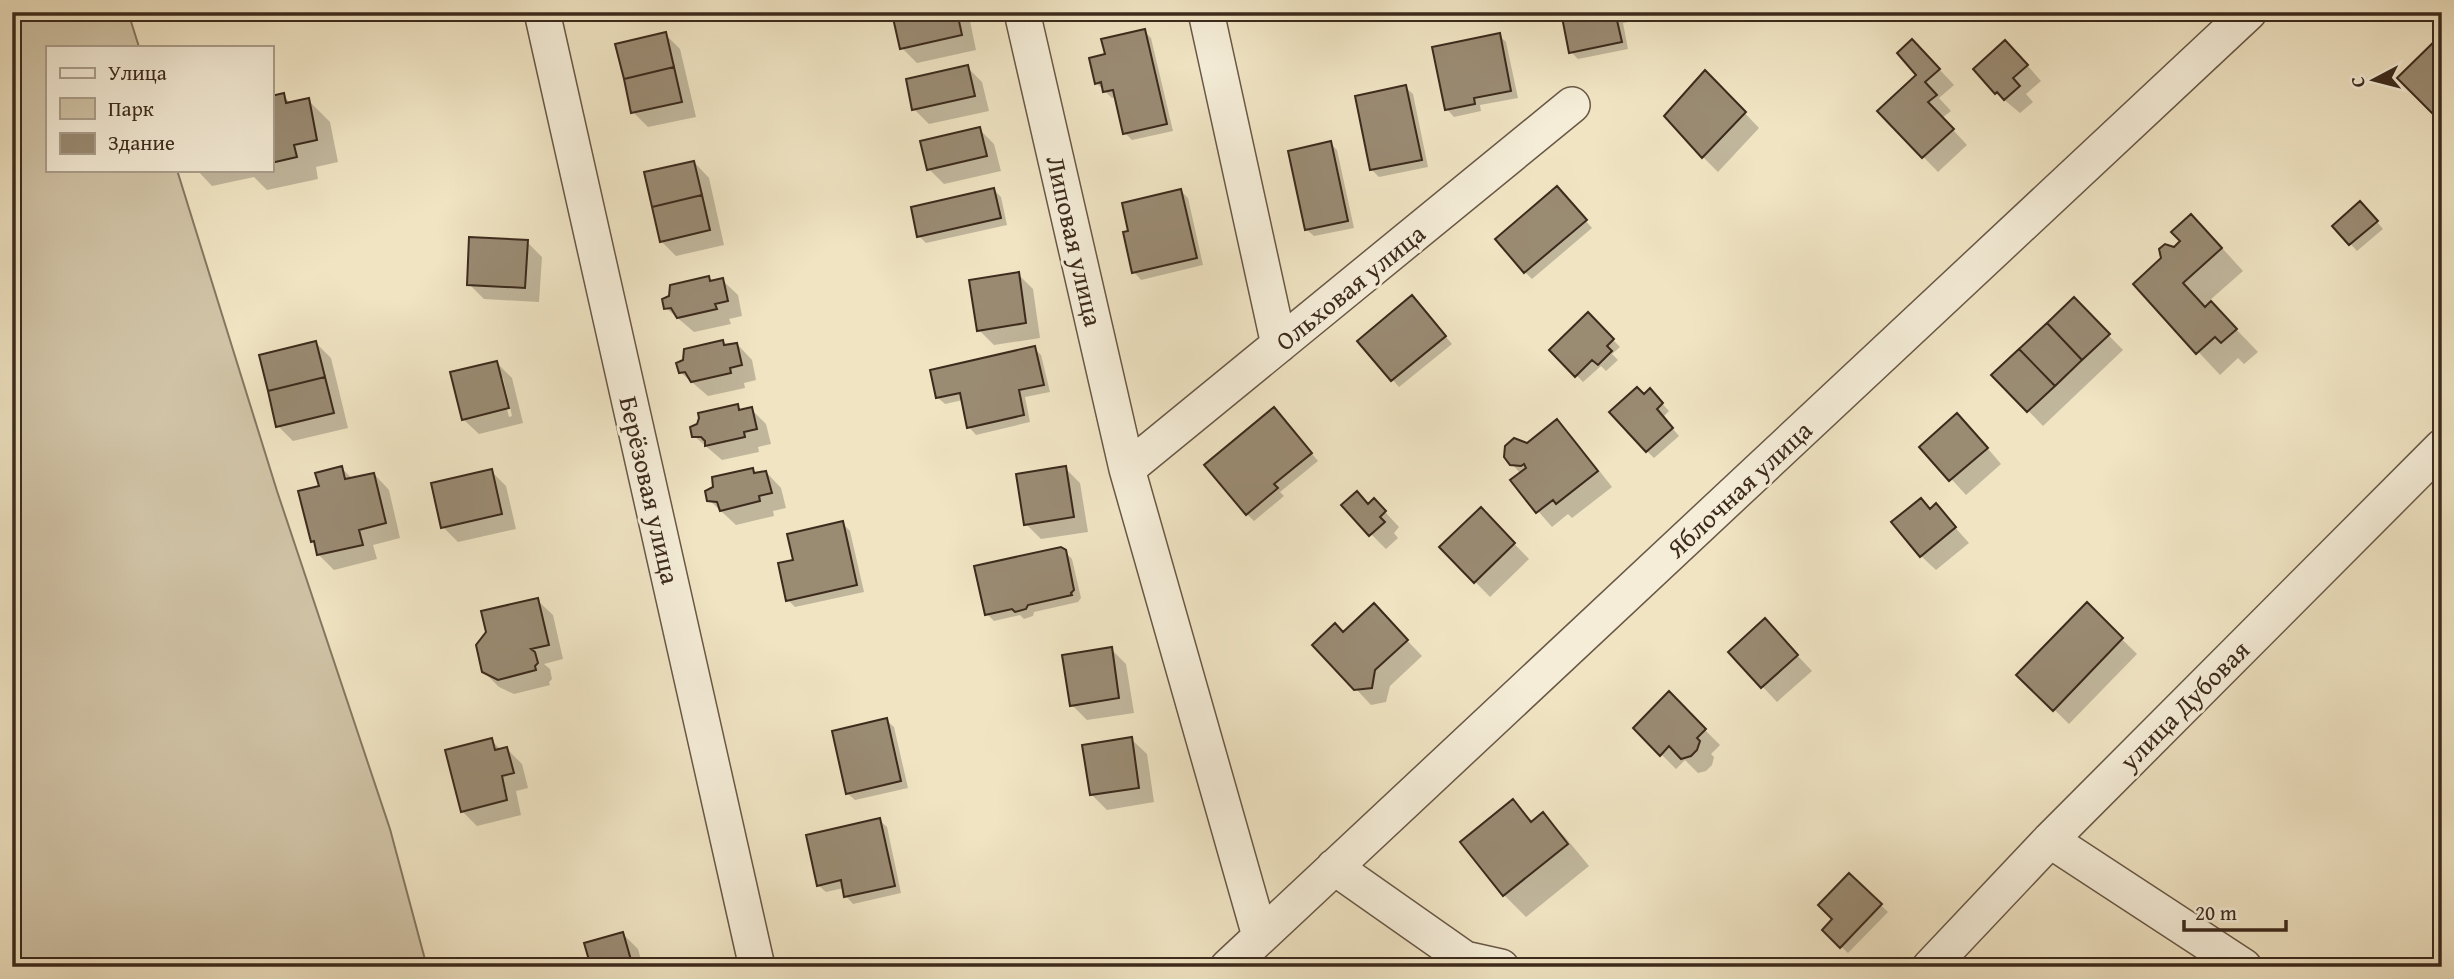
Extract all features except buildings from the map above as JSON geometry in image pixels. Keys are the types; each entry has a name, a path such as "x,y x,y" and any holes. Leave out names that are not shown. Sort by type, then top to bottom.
{"street":[{"name":"Берёзовая улица","path":"542,12 757,967"},
{"name":"Липовая улица","path":"1022,12 1127,469 1260,936"},
{"path":"1206,12 1279,345"},
{"name":"Яблочная улица","path":"1228,967 2249,12"},
{"name":"Ольховая улица","path":"1127,469 1572,106"},
{"name":"улица Дубовая","path":"1930,967 2050,840 2442,447"},
{"path":"2050,840 2244,967"},
{"path":"1334,867 1465,959 1501,967"}],"green space":[{"path":"12,12 128,12 139,46 46,46 46,172 178,172 277,491 390,829 427,967 12,967"}]}
